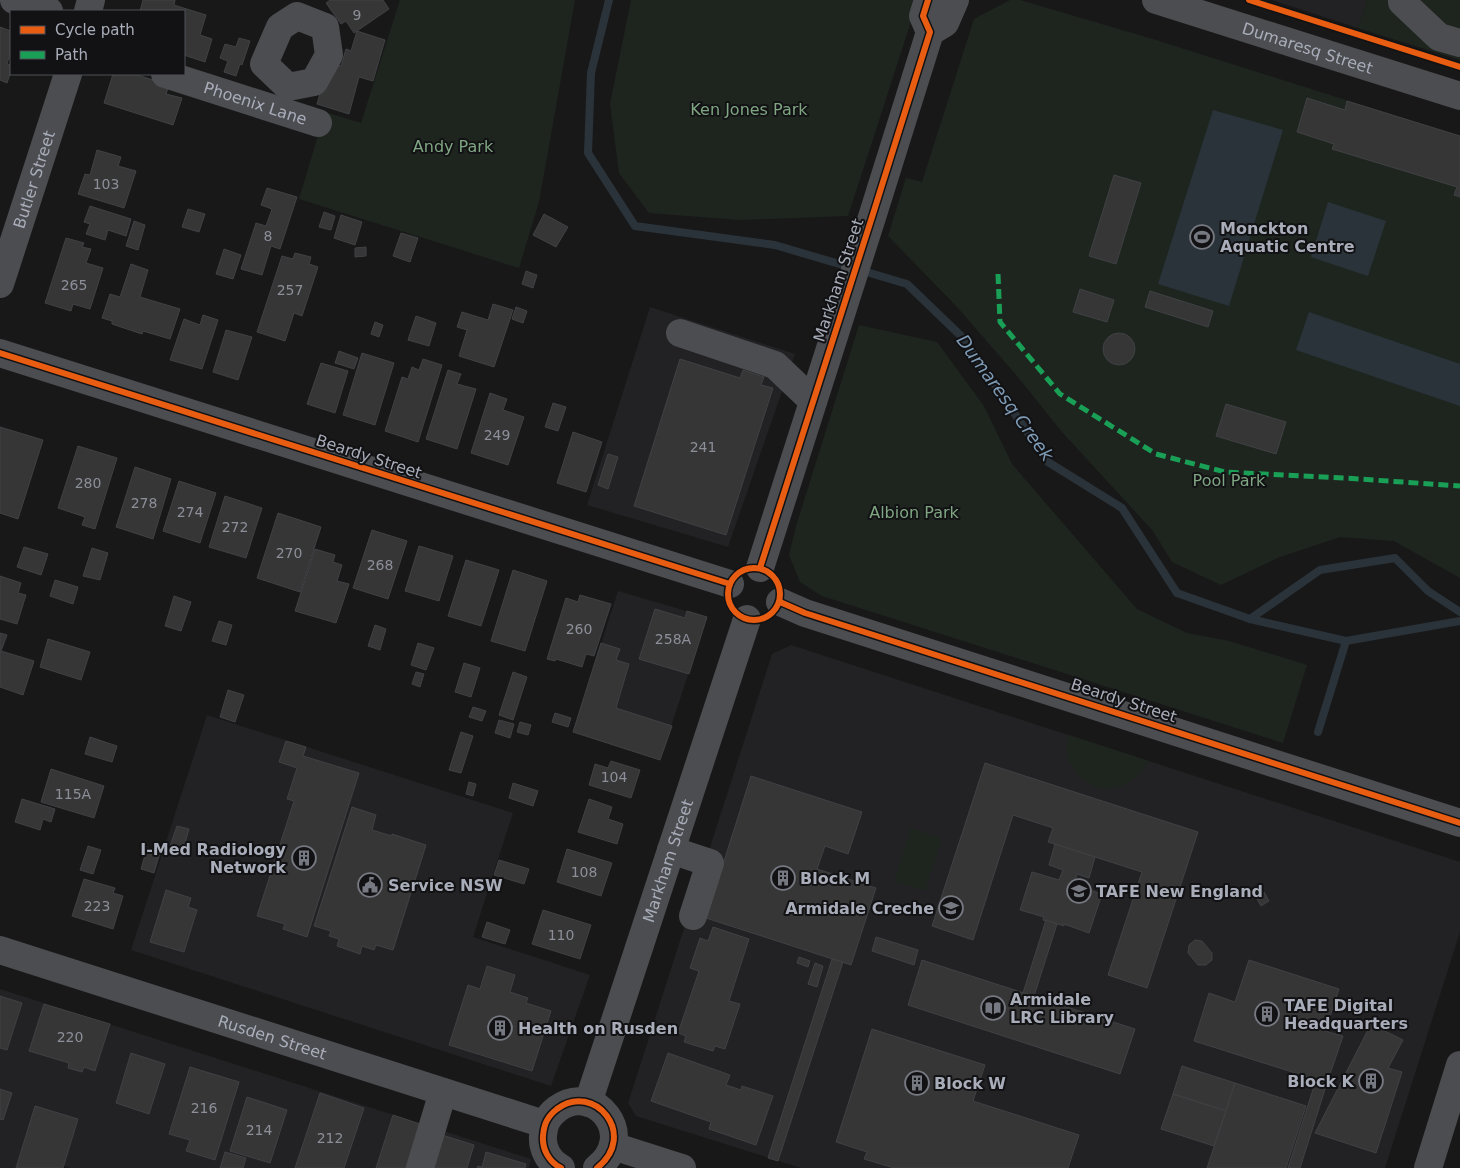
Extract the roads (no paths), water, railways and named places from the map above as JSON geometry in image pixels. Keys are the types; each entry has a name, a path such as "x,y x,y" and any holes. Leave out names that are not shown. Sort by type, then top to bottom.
{"street":[{"path":"14,0 46,10"},
{"name":"Markham Street","path":"760,568 930,32 923,16 928,0"},
{"path":"930,32 945,23 955,0"},
{"name":"Dumaresq Street","path":"1156,0 1460,96"},
{"path":"1402,0 1440,37 1460,43"},
{"path":"298,8 325,27 329,55 314,82 284,99 264,64 280,26 298,8"},
{"name":"Butler Street","path":"0,284 68,75"},
{"name":"Phoenix Lane","path":"170,75 284,99 318,122"},
{"path":"680,333 775,365 813,401"},
{"name":"Beardy Street","path":"0,353 730,584"},
{"path":"750,568 760,568 777,580 780,588 780,602 775,610 765,618 756,620 746,619 736,612 730,603 728,594 730,584 733,578 741,571 750,568"},
{"name":"Beardy Street","path":"780,602 824,618 1460,824"},
{"name":"Markham Street","path":"588,1103 746,619"},
{"path":"671,850 710,863 693,916"},
{"name":"Rusden Street","path":"0,950 544,1124"},
{"path":"1428,1168 1453,1110 1460,1065"},
{"path":"420,1168 443,1092"},
{"path":"561,1168 546,1154 543,1142 544,1124 550,1114 564,1104 576,1101 588,1103 604,1111 613,1125 613,1146 606,1160 597,1168"},
{"path":"613,1146 682,1168"}],"waterway":[{"name":"Dumaresq Creek","path":"609,0 591,73 588,153 635,226 775,245 907,284 961,336 1048,462 1122,508 1177,593 1250,619 1346,641 1460,621"},
{"name":"Dumaresq Creek","path":"1250,619 1320,570 1395,558 1428,591 1460,612"},
{"path":"1318,732 1346,641"}],"place":[{"name":"Monckton Aquatic Centre","path":"1202,237"},
{"name":"I-Med Radiology Network","path":"304,858"},
{"name":"Block M","path":"783,878"},
{"name":"Service NSW","path":"370,885"},
{"name":"TAFE New England","path":"1079,891"},
{"name":"Armidale Creche","path":"951,908"},
{"name":"Armidale LRC Library","path":"993,1008"},
{"name":"TAFE Digital Headquarters","path":"1267,1014"},
{"name":"Health on Rusden","path":"500,1028"},
{"name":"Block K","path":"1371,1081"},
{"name":"Block W","path":"917,1083"}],"park label":[{"name":"Ken Jones Park","path":"749,109"},
{"name":"Andy Park","path":"453,146"},
{"name":"Pool Park","path":"1229,480"},
{"name":"Albion Park","path":"914,512"}]}
